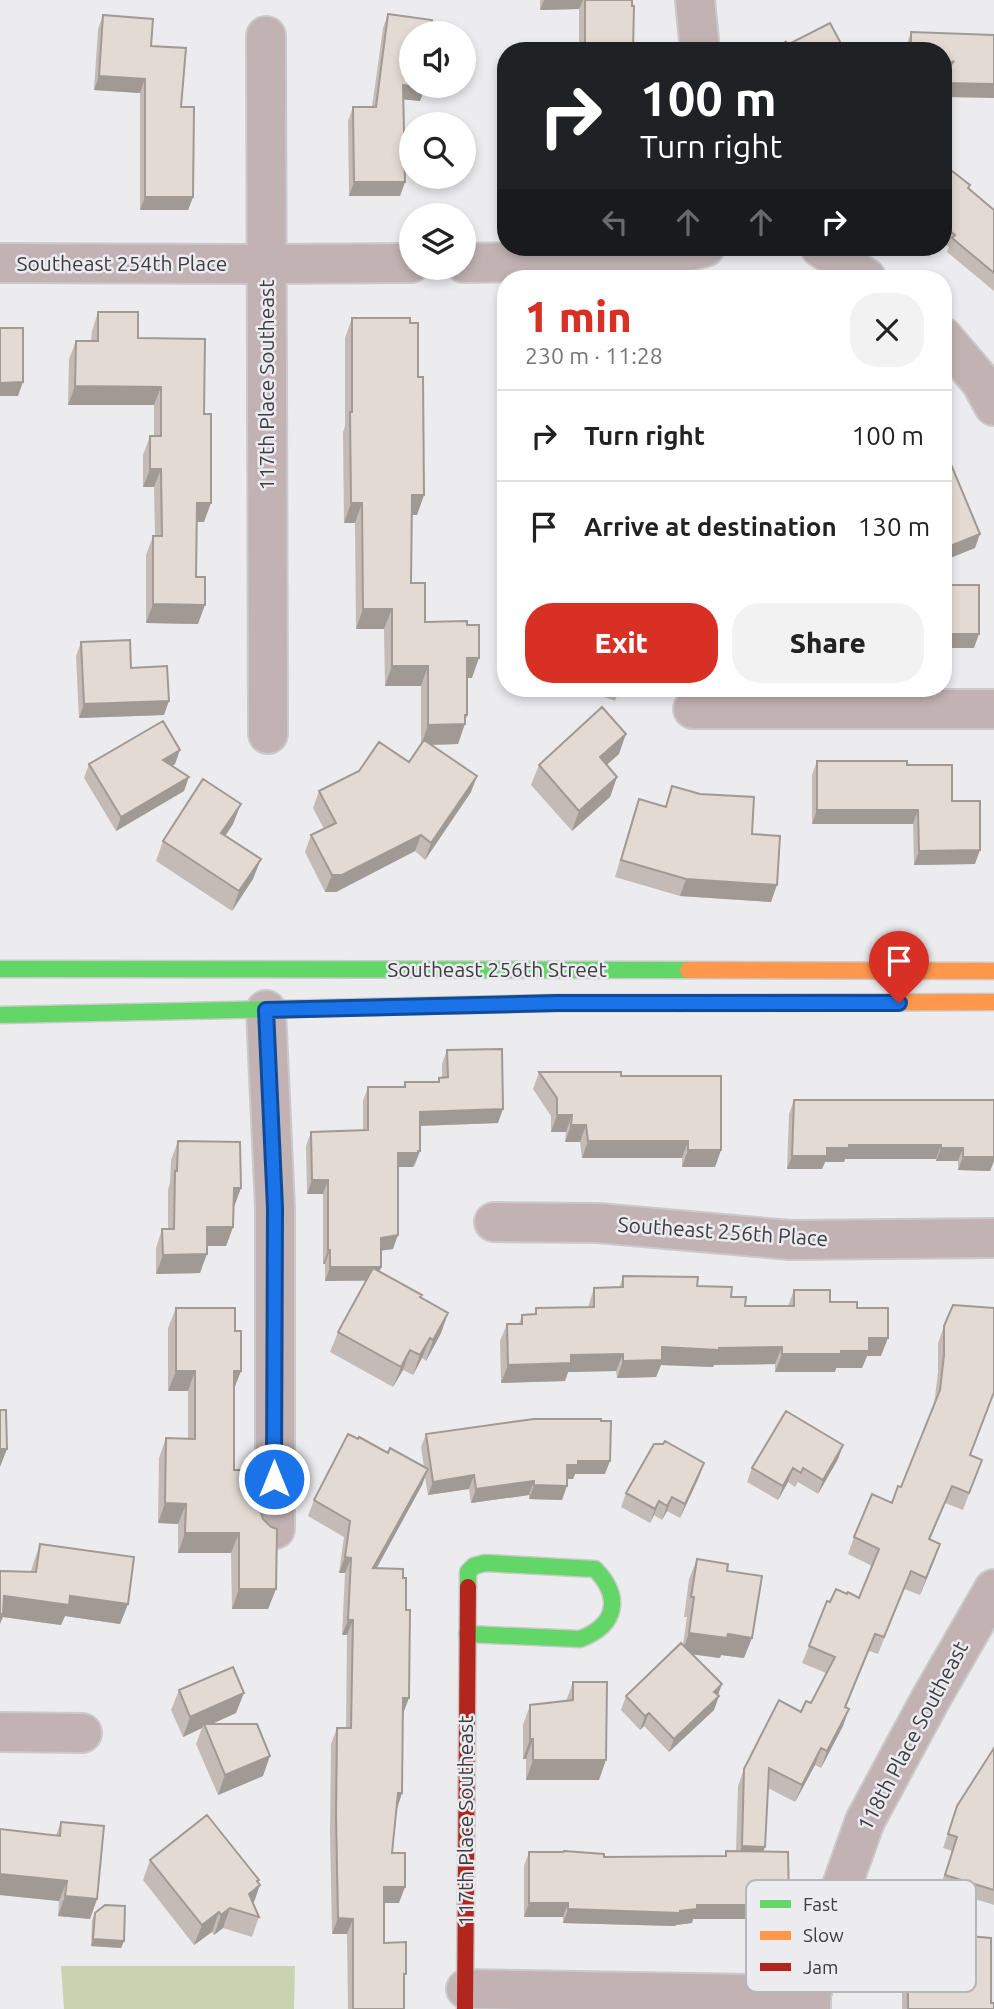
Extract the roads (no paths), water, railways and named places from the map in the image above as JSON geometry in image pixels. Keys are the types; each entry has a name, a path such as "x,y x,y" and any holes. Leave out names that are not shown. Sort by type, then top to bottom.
{"main road":[{"name":"Southeast 256th Street","path":"0,969 994,971"},
{"name":"Southeast 256th Street","path":"0,1015 557,1003 994,1002"},
{"name":"117th Place Southeast","path":"466,1999 467,1634 468,1572 474,1566 485,1563 595,1569 611,1589 611,1614 602,1629 588,1637 580,1639 467,1634"}],"street":[{"path":"695,0 699,42"},
{"name":"117th Place Southeast","path":"266,36 268,734"},
{"path":"476,262 656,260 671,256"},
{"path":"833,256 854,270"},
{"name":"Southeast 254th Place","path":"0,263 399,263"},
{"path":"952,348 981,382 994,407"},
{"path":"693,709 994,709"},
{"path":"266,1010 275,1208 275,1530"},
{"name":"Southeast 256th Place","path":"494,1222 598,1223 790,1240 994,1238"},
{"name":"118th Place Southeast","path":"844,1880 864,1821 994,1589"},
{"path":"0,1732 82,1733"},
{"path":"466,1999 811,2002"}]}
